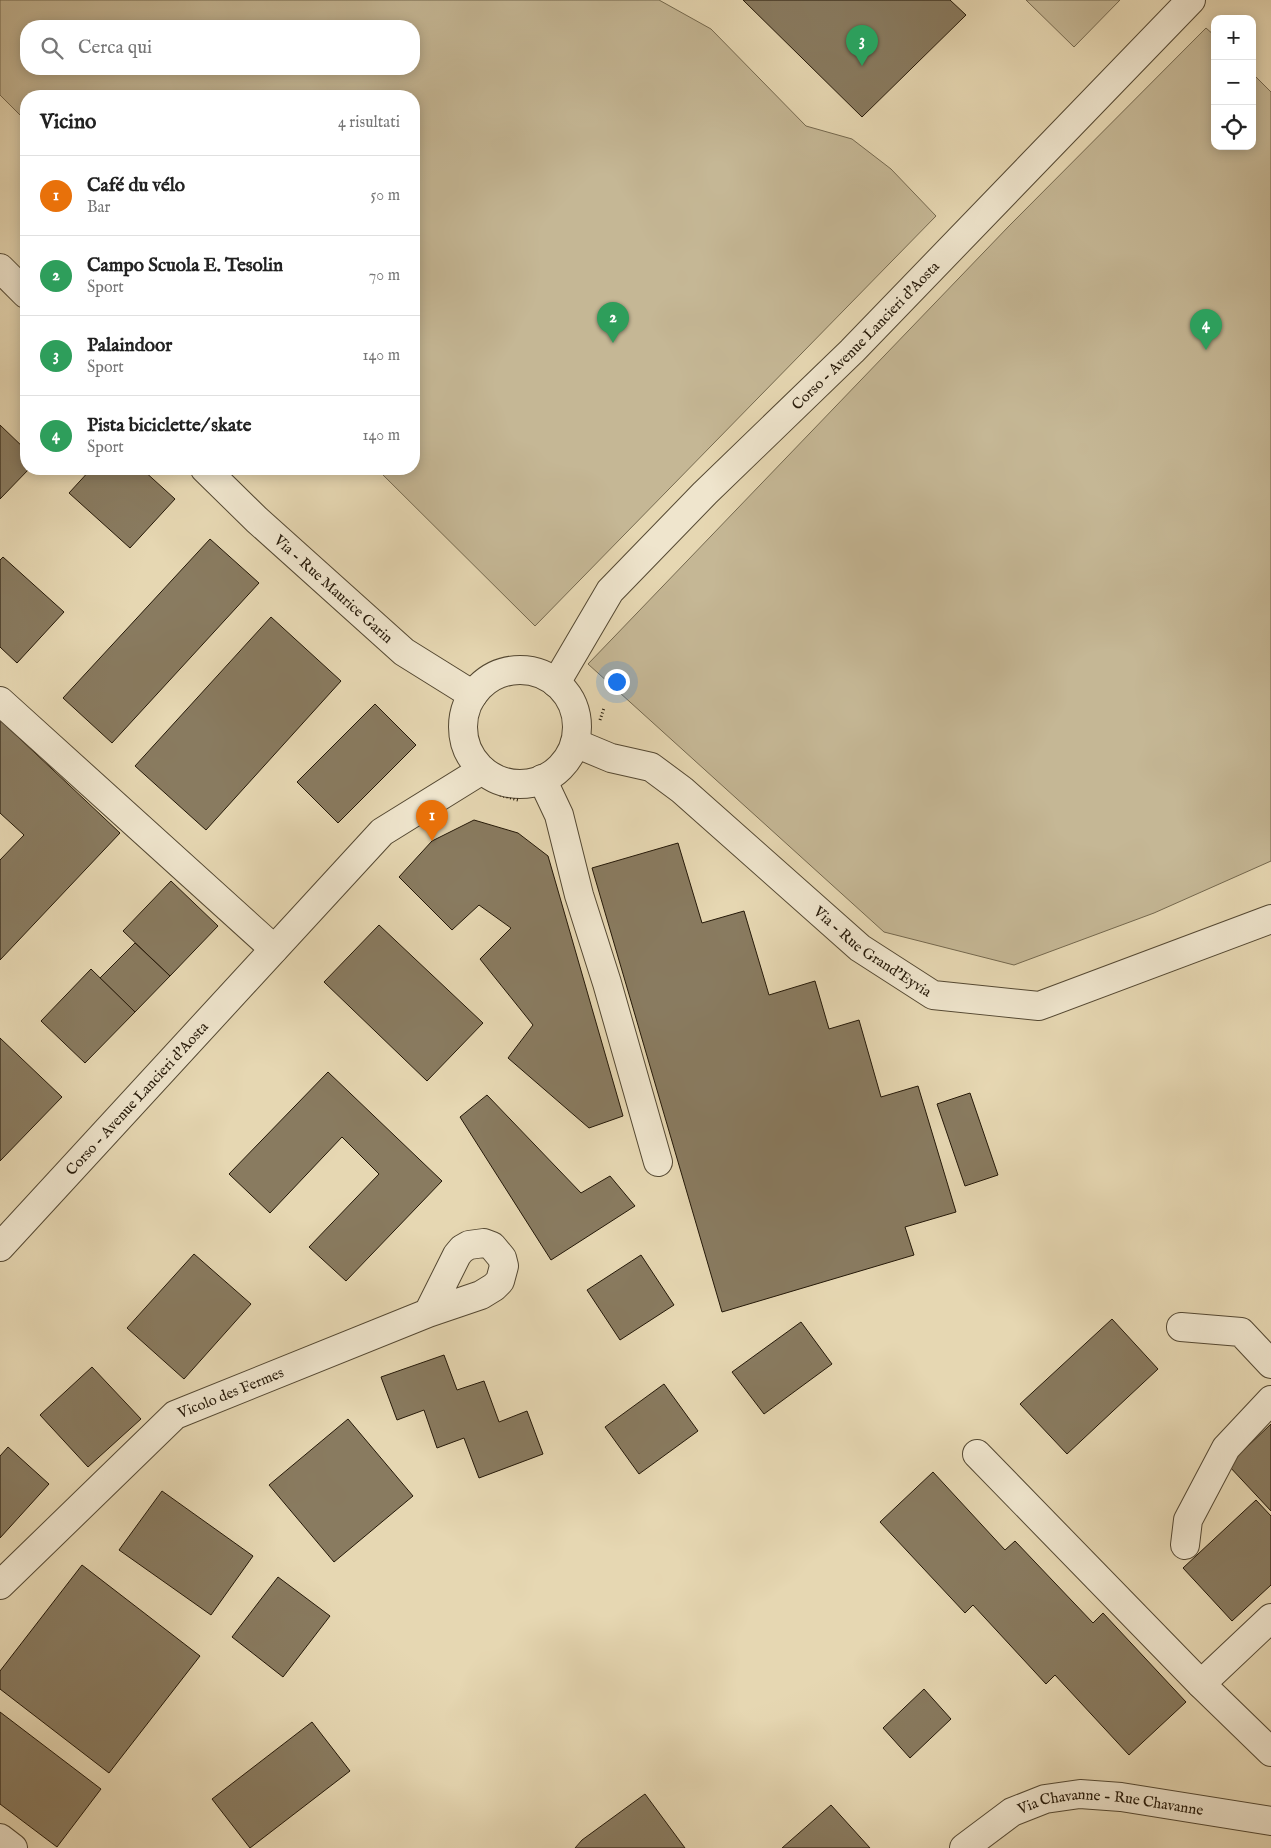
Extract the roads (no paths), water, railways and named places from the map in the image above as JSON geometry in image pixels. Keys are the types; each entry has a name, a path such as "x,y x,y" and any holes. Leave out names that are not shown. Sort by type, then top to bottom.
{"street":[{"name":"Corso - Avenue Lancieri d'Aosta","path":"556,683 610,591 705,493 852,351 1191,0"},
{"path":"0,268 20,288"},
{"name":"Via - Rue Maurice Garin","path":"211,475 257,520 404,652 473,695"},
{"path":"519,670 535,672 556,683 569,697 575,710 577,723 575,742 571,753 560,769 550,776 532,783 514,784 495,779 482,770 470,754 463,734 463,718 473,695 487,681 500,673 519,670"},
{"path":"0,701 274,949"},
{"name":"Via - Rue Grand'Eyvia","path":"575,742 611,758 651,767 682,790 860,948 933,995 1039,1006 1271,919"},
{"name":"Corso - Avenue Lancieri d'Aosta","path":"0,1247 382,832 482,770"},
{"path":"542,779 559,815 579,896 607,983 658,1162"},
{"name":"Vicolo des Fermes","path":"0,1586 175,1415 428,1313"},
{"path":"1181,1327 1241,1332 1271,1364"},
{"path":"1185,1545 1188,1520 1226,1448 1271,1400"},
{"path":"977,1454 1201,1684 1271,1752"},
{"path":"1201,1684 1271,1618"},
{"name":"Via Chavanne - Rue Chavanne","path":"964,1848 1012,1812 1045,1798 1080,1794 1121,1797 1271,1821"},
{"path":"0,1838 14,1848"}],"place":[{"name":"Palaindoor","path":"862,66"},
{"name":"Campo Scuola E. Tesolin","path":"613,343"},
{"name":"Pista biciclette/ skate","path":"1206,350"},
{"name":"Café du vélo","path":"432,841"}]}
